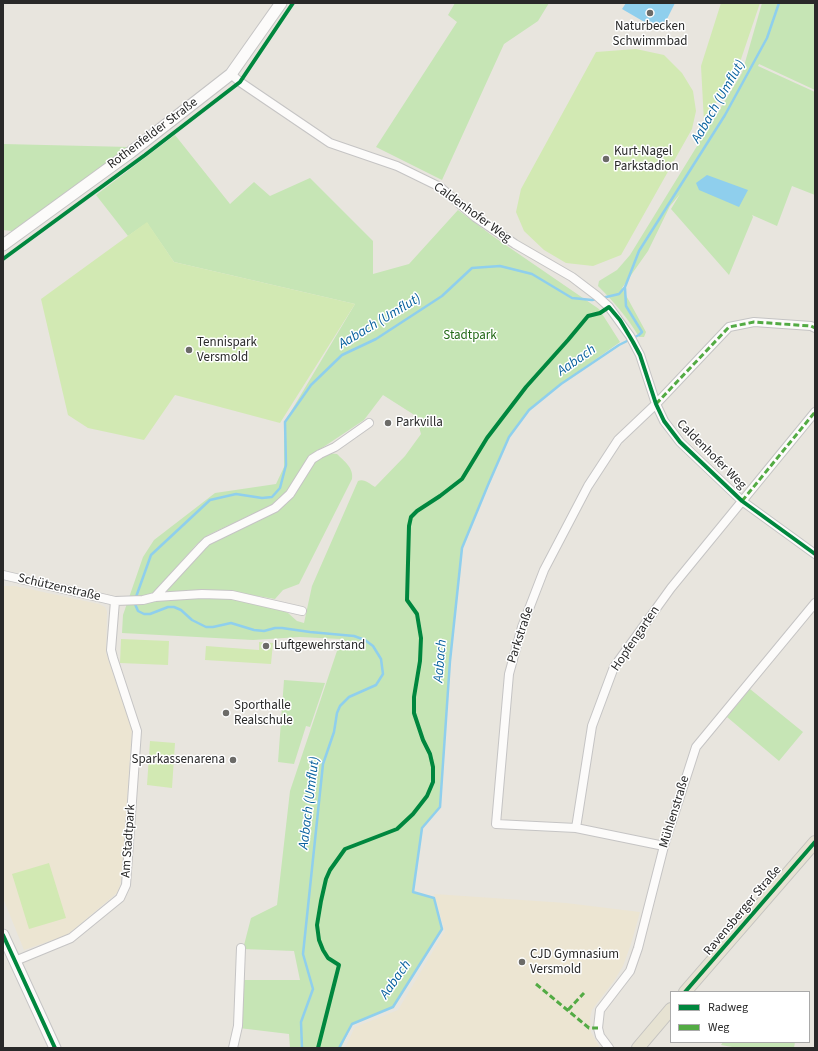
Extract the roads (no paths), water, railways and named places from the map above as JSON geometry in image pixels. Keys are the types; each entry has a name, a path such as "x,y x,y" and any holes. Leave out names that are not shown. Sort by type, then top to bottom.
{"main road":[{"name":"Ravensberger Straße","path":"686,991 815,842"},
{"path":"638,1048 670,1010"}],"street":[{"name":"Rothenfelder Straße","path":"3,245 131,152 231,74 281,3"},
{"name":"Caldenhofer Weg","path":"231,74 240,82 330,143 397,166 440,187 475,217 515,244 572,277 597,296 620,320 632,339 640,355 656,404 664,421 680,442 742,501 815,554"},
{"path":"656,404 729,327 754,322 811,326 815,328"},
{"name":"Parkstraße","path":"576,828 496,824 509,674 522,627 544,570 588,486 618,440 656,404"},
{"name":"Hopfengarten","path":"576,828 592,726 614,667 671,588 815,412"},
{"path":"155,597 207,541 275,508 290,494 312,459 335,447 369,423"},
{"name":"Schützenstraße","path":"3,575 115,601 143,600 155,597 202,594 232,595 302,611"},
{"name":"Schützenstraße","path":"115,601 111,650 137,730"},
{"name":"Mühlenstraße","path":"608,1048 600,1036 598,1028 600,1010 630,972 638,948 664,846 696,747 815,603"},
{"name":"Am Stadtpark","path":"15,961 72,938 120,898 126,885 137,730"},
{"path":"576,828 664,846"},
{"path":"3,935 55,1048"},
{"path":"233,1048 238,1026 241,948"}],"water":[{"name":"Naturbecken Schwimmbad","path":"626,3 675,3 666,21 653,27 622,9"},
{"path":"707,175 748,190 739,207 699,190 696,183"}],"waterway":[{"name":"Aabach (Umflut)","path":"602,298 619,294 625,287 639,251 725,115 767,38 779,3"},
{"name":"Aabach (Umflut)","path":"302,1048 301,1022 313,989 303,954 323,764 334,732 337,713 340,706 349,697 376,685 383,674 381,659 373,646 365,640 354,636 282,628 264,631 254,630 231,623 206,627 192,620 181,610 174,607 168,607 150,614 144,614 138,611 135,604 136,597 151,555 210,500 236,494 262,498 272,497 280,488 286,465 285,422 311,385 342,355 376,339 442,296 472,268 500,266 532,274 572,298 592,300 598,299"},
{"name":"Aabach","path":"339,1048 352,1024 393,1007 442,929 434,898 413,892 422,828 440,807 450,661 462,548 509,437 529,410 561,384 619,345 642,332 626,306 625,288"}],"place":[{"name":"Naturbecken Schwimmbad","path":"650,13"},
{"name":"Kurt-Nagel Parkstadion","path":"606,159"},
{"name":"Tennispark Versmold","path":"189,350"},
{"name":"Parkvilla","path":"388,423"},
{"name":"Luftgewehrstand","path":"266,646"},
{"name":"Sporthalle Realschule","path":"226,713"},
{"name":"Sparkassenarena","path":"233,760"},
{"name":"CJD Gymnasium Versmold","path":"522,962"}],"park label":[{"name":"Stadtpark","path":"470,336"}]}
